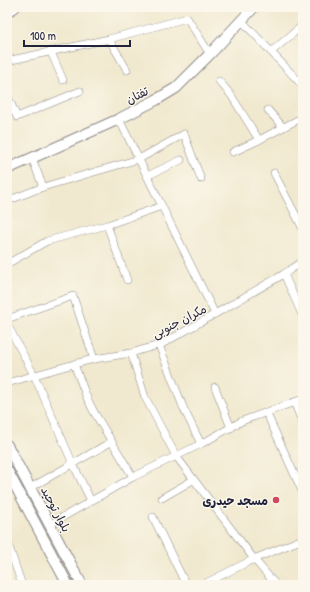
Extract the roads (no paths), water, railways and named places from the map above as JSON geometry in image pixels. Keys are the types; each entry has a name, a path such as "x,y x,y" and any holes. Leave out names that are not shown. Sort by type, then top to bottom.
{"street":[{"path":"7,12 15,7"},
{"name":"تفتان","path":"7,168 119,119 176,88 254,7"},
{"path":"7,61 110,39 187,18 210,54"},
{"path":"242,21 303,86"},
{"path":"271,52 303,25"},
{"path":"110,39 127,70"},
{"path":"51,52 63,80"},
{"path":"219,81 231,95 259,140"},
{"path":"7,95 17,117 80,91"},
{"path":"268,110 283,127"},
{"path":"233,152 303,117"},
{"path":"119,119 216,314"},
{"path":"7,201 43,187 139,159 184,134 201,179"},
{"path":"32,158 43,187"},
{"path":"147,176 181,160"},
{"path":"274,173 303,229"},
{"path":"7,264 47,241 107,225 162,206"},
{"path":"107,225 127,280"},
{"name":"مکران جنوبی","path":"7,383 94,359 131,353 159,345 216,314 284,274 303,261"},
{"path":"284,274 303,317"},
{"path":"7,319 72,296 94,359"},
{"path":"7,324 34,375 91,501"},
{"path":"159,345 183,407 201,444"},
{"path":"131,353 145,397 176,456 254,559 276,585"},
{"path":"74,364 87,398 133,478"},
{"path":"215,387 230,428"},
{"path":"49,525 133,478 201,444 242,421 303,398"},
{"path":"294,402 303,424"},
{"path":"266,412 303,493"},
{"path":"30,488 111,442"},
{"name":"بلوار توحید","path":"7,445 82,585"},
{"name":"بلوار توحید","path":"7,470 68,585"},
{"path":"162,498 193,480"},
{"path":"154,517 186,585"},
{"path":"202,585 254,559 303,539"},
{"path":"7,541 22,585"}],"place":[{"name":"مسجد حیدری","path":"276,500"}]}
